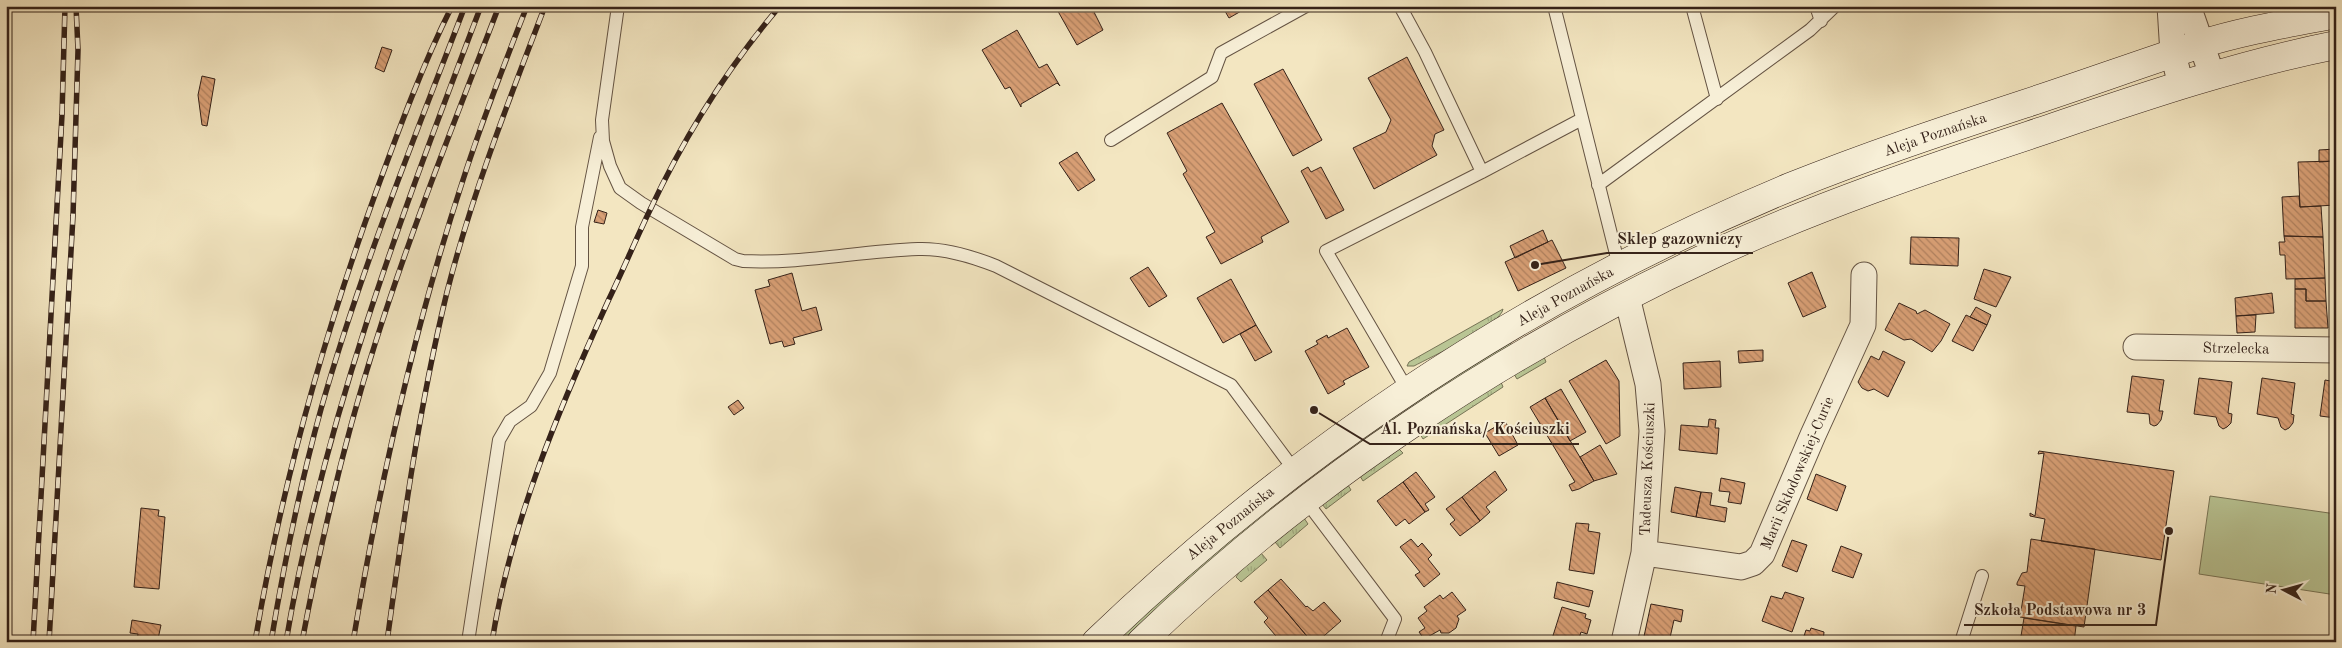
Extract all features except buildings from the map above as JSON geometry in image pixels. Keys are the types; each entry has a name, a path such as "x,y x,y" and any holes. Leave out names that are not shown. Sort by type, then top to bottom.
{"main road":[{"name":"Aleja Poznańska","path":"1096,642 1198,548 1294,471 1408,391 1518,322 1619,266 1744,207 1850,164 2202,44 2336,14"},
{"name":"Aleja Poznańska","path":"1141,642 1211,578 1306,501 1388,440 1469,388 1627,297 1718,252 1838,201 1897,179 2212,75 2336,45"},
{"path":"1619,266 1627,297"}],"street":[{"path":"2170,6 2173,54 2181,85"},
{"path":"2188,6 2212,75"},
{"name":"Marii Skłodowskiej-Curie","path":"1644,553 1741,567 1753,563 1762,554 1863,325 1864,275"},
{"name":"Tadeusza Kościuszki","path":"1624,642 1644,553 1652,417 1648,384 1627,297"},
{"name":"Strzelecka","path":"2136,347 2336,350"}],"lane":[{"path":"468,642 499,440 510,421 531,406 550,373 582,266 582,227 602,128 618,6"},
{"path":"1111,140 1212,77 1222,53 1306,6"},
{"path":"1400,6 1425,52 1482,172"},
{"path":"1554,6 1619,266"},
{"path":"1692,6 1717,99"},
{"path":"1816,6 1820,22"},
{"path":"1598,185 1820,22 1835,6"},
{"path":"1408,391 1326,251 1582,119"},
{"path":"602,128 610,166 620,188 641,204 735,259 759,262 803,260 919,249 969,256 996,266 1231,385 1294,471"},
{"path":"1306,501 1395,619 1386,642"},
{"path":"1962,642 1982,576"}],"green space":[{"path":"1503,309 1500,315 1478,332 1414,366 1407,366 1409,362"},
{"path":"1509,341 1512,345 1204,567 1123,642 1111,642 1210,553 1344,449"},
{"path":"1544,357 1546,362 1517,379 1514,374"},
{"path":"1501,382 1503,387 1423,439 1420,434"},
{"path":"1399,449 1403,453 1363,481 1360,476"},
{"path":"1348,485 1351,490 1326,509 1322,504"},
{"path":"2210,496 2336,514 2336,595 2199,574"},
{"path":"1304,518 1308,524 1280,548 1275,542"},
{"path":"1261,553 1267,560 1241,582 1236,577 1242,568"}],"railway":[{"path":"33,642 62,115 65,6"},
{"path":"49,642 73,216 78,50 76,6"},
{"path":"255,642 277,527 305,414 338,302 402,121 452,6"},
{"path":"271,642 299,496 336,358 388,206 465,6"},
{"path":"286,642 302,560 343,398 394,240 481,6"},
{"path":"302,642 334,492 353,417 375,344 419,216 499,6"},
{"path":"353,642 386,468 428,296 469,161 527,6"},
{"path":"387,642 420,422 447,292 480,183 545,6"},
{"path":"492,642 500,597 524,509 555,424 609,299 663,183 692,129 725,78 780,6"}],"place":[{"name":"Sklep gazowniczy","path":"1535,265"},
{"name":"Al. Poznańska/ Kościuszki","path":"1314,410"},
{"name":"Szkoła Podstawowa nr 3","path":"2169,531"}]}
